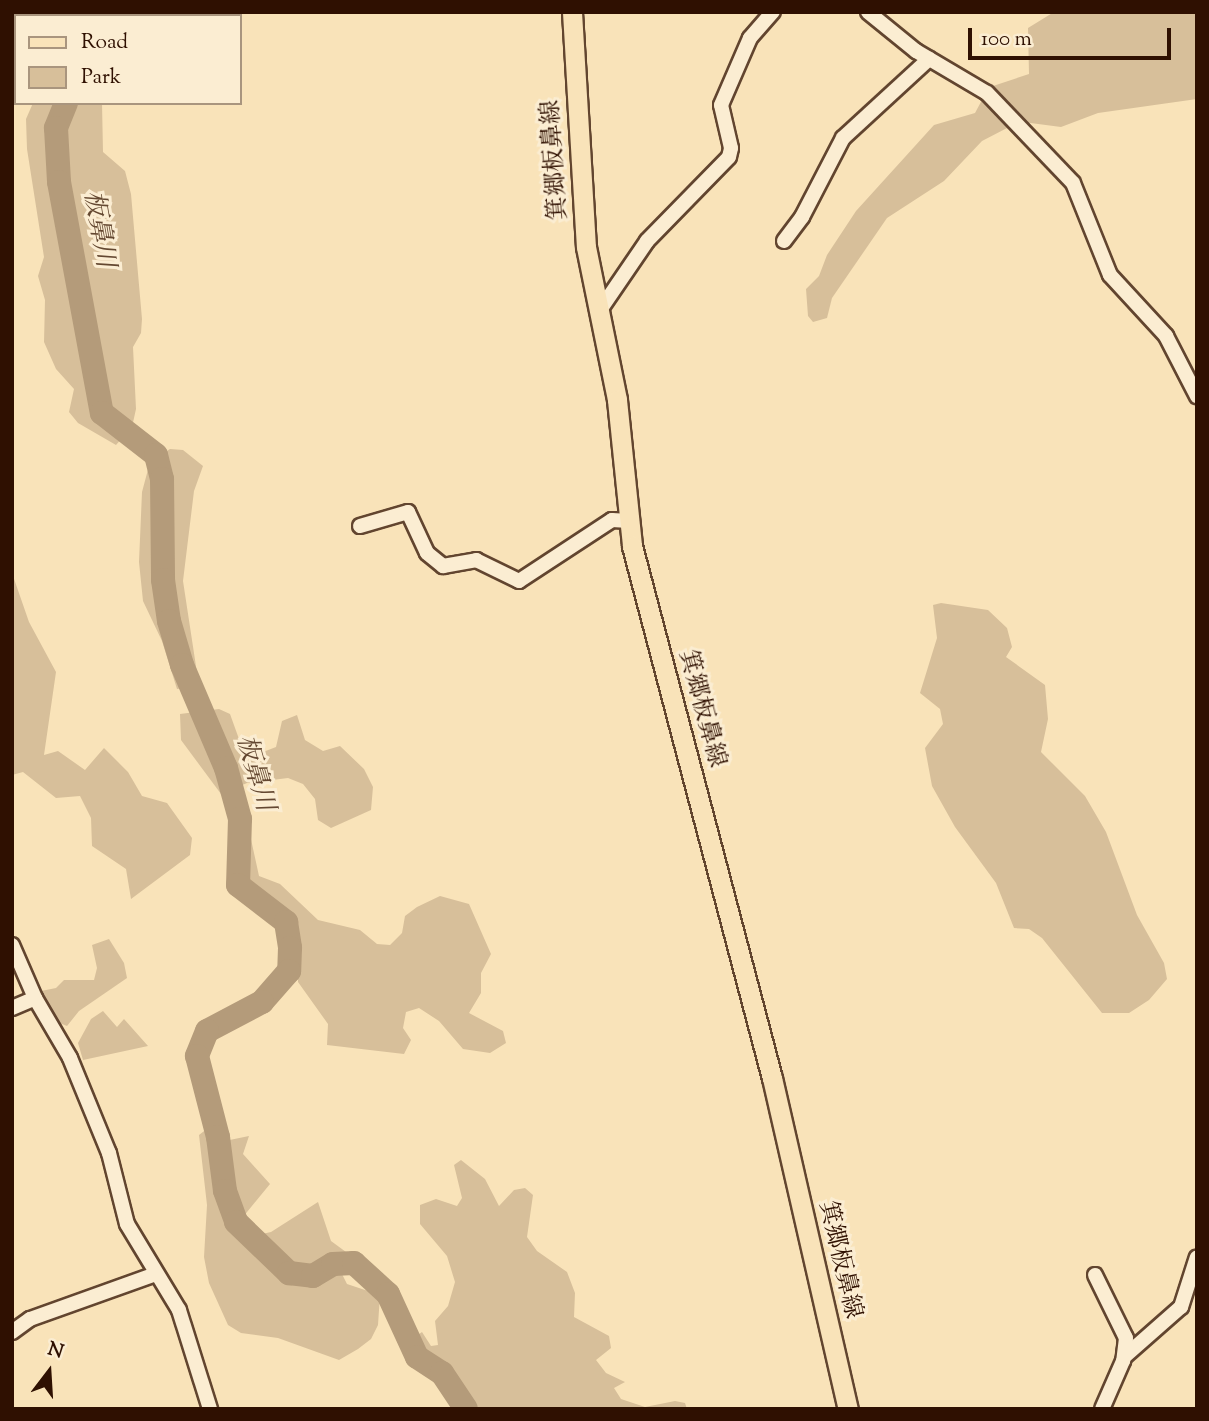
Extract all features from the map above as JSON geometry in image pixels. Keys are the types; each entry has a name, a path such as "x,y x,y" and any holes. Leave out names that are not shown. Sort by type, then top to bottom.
{"main road":[{"name":"箕郷板鼻線","path":"572,12 580,192 617,400 629,521 772,1078 848,1409"}],"street":[{"path":"600,310 647,241 729,157 731,148 721,105 750,38 773,12"},
{"path":"869,12 929,59 987,93 1073,183 1110,275 1166,336 1197,396"},
{"path":"785,241 843,138 929,59"},
{"path":"360,526 408,512 427,553 443,566 476,560 519,581 612,520 629,521"},
{"path":"12,944 35,998 70,1058 109,1153 127,1224 179,1310 210,1409"},
{"path":"12,1007 35,998"},
{"path":"1102,1409 1124,1357 1181,1307 1197,1257"},
{"path":"12,1332 30,1319 156,1274"},
{"path":"1095,1275 1122,1326 1124,1357"}],"green space":[{"path":"53,12 135,12 135,14"},
{"path":"1054,12 1197,12 1197,99 1098,113 1061,127 1023,122 993,86 1029,74 1028,28"},
{"path":"982,100 1009,127 982,141 944,181 887,218 832,298 827,318 813,322 808,316 806,289 819,276 827,255 856,211 934,125 975,113"},
{"path":"32,105 102,105 103,152 125,171 131,194 142,319 141,333 133,347 136,409 132,427 116,445 78,423 69,412 74,389 56,369 44,342 45,300 38,276 44,257 27,149 26,119"},
{"path":"170,449 183,450 203,466 194,491 183,581 199,686 177,689 162,641 143,601 139,562 142,492 150,462"},
{"path":"12,573 29,622 56,672 44,755 58,751 85,770 104,748 128,772 142,796 167,803 192,838 190,855 131,899 126,869 92,846 91,818 80,796 56,798 23,772 12,775"},
{"path":"941,603 988,610 1007,628 1012,647 1006,657 1045,685 1048,719 1041,752 1085,796 1106,832 1137,915 1164,963 1167,979 1149,1000 1129,1013 1102,1013 1042,938 1029,929 1014,928 996,883 955,827 932,786 925,748 943,724 940,709 920,693 937,638 933,605"},
{"path":"219,709 230,714 239,739 253,756 276,747 282,721 297,715 305,740 323,751 340,746 364,769 373,787 371,810 331,828 318,820 315,799 303,784 288,778 247,783 221,794 181,740 180,714"},
{"path":"244,807 259,876 280,884 318,920 360,930 377,944 390,945 402,933 405,916 417,907 440,896 469,904 491,954 481,973 481,993 469,1013 503,1031 506,1043 490,1053 463,1049 439,1021 419,1008 406,1012 403,1028 411,1040 404,1054 327,1045 328,1024 298,982 296,922 248,885 240,868 234,808"},
{"path":"109,939 124,963 127,978 79,1011 67,1026 57,1022 41,991 56,988 64,980 94,980 97,968 92,945"},
{"path":"103,1011 117,1027 124,1019 148,1046 83,1060 78,1043 91,1019"},
{"path":"208,1128 215,1143 249,1136 243,1154 270,1184 234,1228 244,1238 271,1232 318,1202 331,1241 346,1252 341,1272 347,1284 380,1295 378,1325 371,1339 358,1349 339,1360 278,1338 241,1333 228,1325 209,1283 204,1257 207,1205 199,1135"},
{"path":"461,1160 485,1179 499,1206 514,1190 525,1188 533,1195 527,1237 537,1251 567,1272 575,1293 574,1317 609,1336 611,1348 596,1360 606,1373 625,1382 614,1388 621,1399 645,1407 675,1401 685,1403 687,1409 474,1409 448,1366 421,1350 415,1337 422,1332 431,1346 438,1345 435,1321 448,1306 455,1282 447,1256 420,1224 420,1205 436,1199 457,1206 462,1198 454,1165"}],"waterway":[{"name":"板鼻川","path":"65,105 56,128 59,182 102,413 156,455 162,479 163,580 169,621 182,665 226,768 240,819 238,885 286,922 290,948 289,971 262,1002 207,1031 197,1056 218,1137 225,1191 236,1222 289,1273 313,1276 333,1264 354,1263 388,1294 417,1357 442,1373 466,1409"}]}
